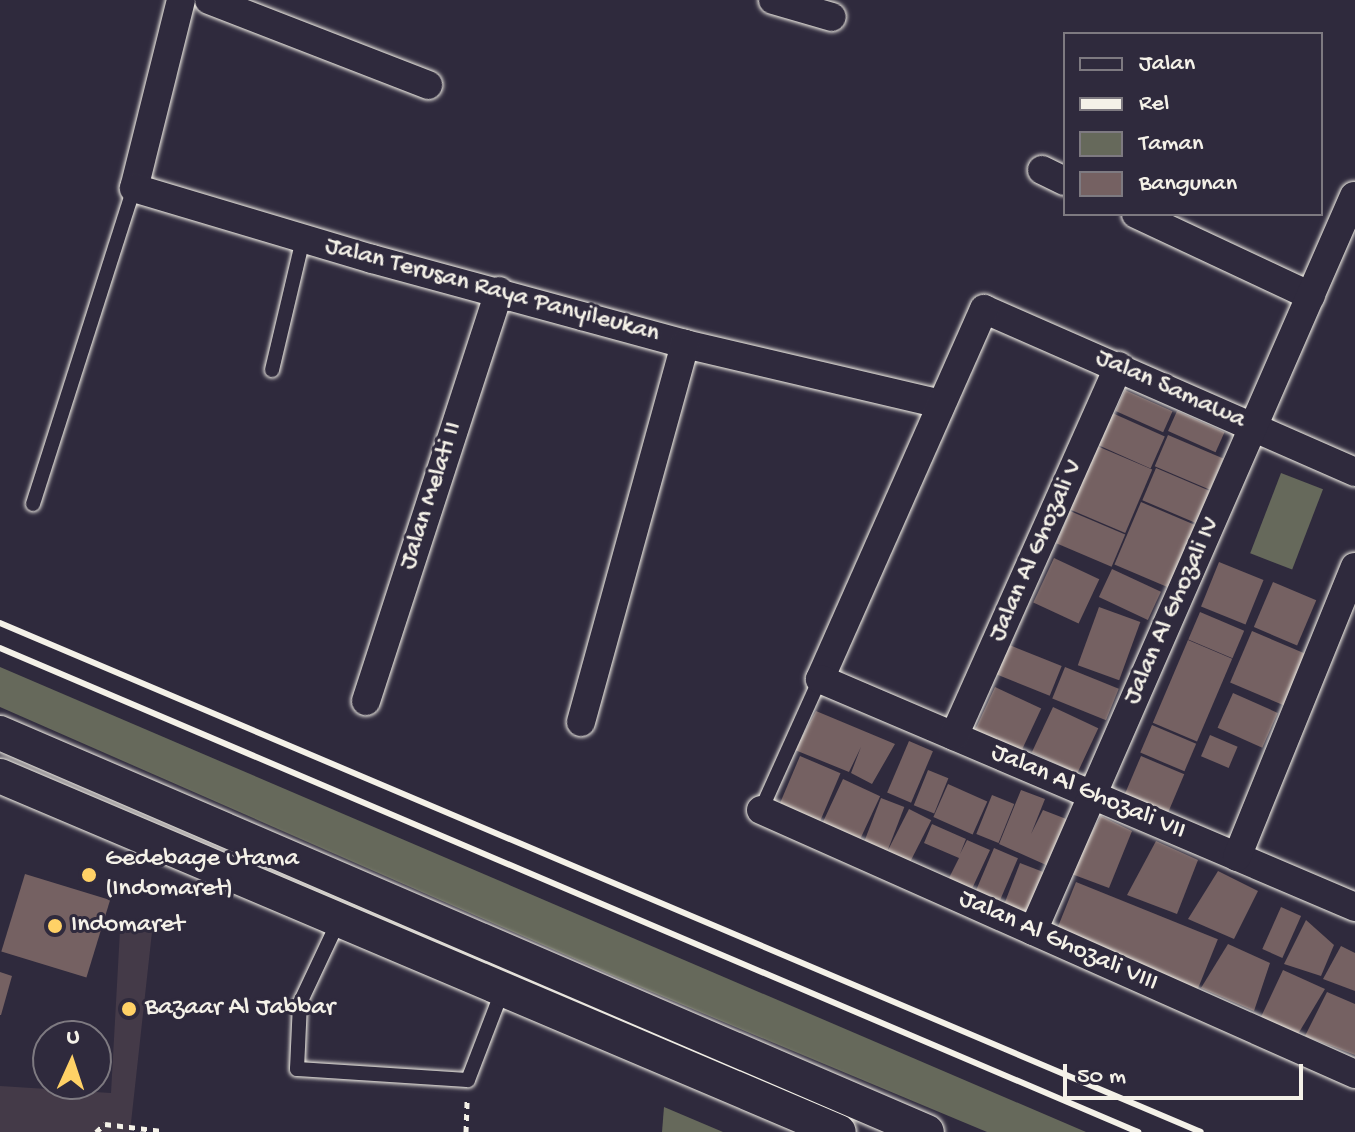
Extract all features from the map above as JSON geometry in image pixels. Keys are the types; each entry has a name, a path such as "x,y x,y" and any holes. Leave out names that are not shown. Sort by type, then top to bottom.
{"street":[{"path":"134,188 181,0"},
{"path":"209,0 428,85"},
{"path":"773,0 832,17"},
{"name":"Jalan Terusan Raya Panyileukan","path":"134,188 303,239 685,344 941,404"},
{"name":"Jalan Al Ghozali IV","path":"1033,931 1354,196"},
{"path":"1140,216 1311,296"},
{"name":"Jalan Melati II","path":"366,701 499,291"},
{"name":"Jalan Samawa","path":"941,404 984,309 1355,472"},
{"path":"581,722 685,344"},
{"name":"Jalan Al Ghozali V","path":"954,736 1119,366"},
{"path":"820,679 941,404"},
{"path":"1237,857 1355,567"},
{"name":"Jalan Al Ghozali VII","path":"820,679 1355,907"},
{"path":"0,733 927,1132"},
{"path":"0,776 340,918 830,1130"},
{"name":"Jalan Al Ghozali VIII","path":"761,810 1355,1074"}],"lane":[{"path":"33,504 134,188"},
{"path":"272,370 303,239"},
{"path":"761,810 820,679"},
{"path":"340,918 300,1003 297,1069 468,1080 504,989"}],"path":[{"path":"466,1132 468,1080"},
{"path":"96,1132 105,1124 162,1131"}],"shaded area":[{"name":"Bazaar Al Jabbar","path":"120,930 152,932 130,1132 0,1132 0,1086 32,1088 32,1100 112,1100"}],"green space":[{"path":"1281,473 1323,489 1292,569 1250,553"},
{"path":"0,667 1086,1132 987,1132 611,975 0,707"},
{"path":"664,1107 723,1132 662,1132"}],"building":[{"path":"1125,390 1173,411 1163,432 1116,411"},
{"path":"1177,411 1225,432 1216,452 1168,431"},
{"path":"1110,412 1165,436 1151,468 1096,444"},
{"path":"1168,435 1223,458 1210,490 1155,466"},
{"path":"1097,446 1152,469 1125,533 1070,510"},
{"path":"1156,468 1211,491 1198,524 1142,500"},
{"path":"1141,502 1196,525 1170,588 1114,565"},
{"path":"1070,511 1125,534 1112,567 1056,543"},
{"path":"1054,558 1099,579 1079,624 1033,602"},
{"path":"1219,562 1264,580 1246,624 1201,607"},
{"path":"1112,569 1161,592 1148,620 1099,597"},
{"path":"1273,582 1316,600 1297,645 1254,627"},
{"path":"1099,607 1140,622 1119,680 1078,665"},
{"path":"1200,612 1244,631 1232,658 1188,640"},
{"path":"1252,631 1307,654 1285,706 1230,683"},
{"path":"1188,640 1232,659 1197,742 1153,723"},
{"path":"1007,644 1062,666 1050,696 995,674"},
{"path":"1065,667 1119,689 1106,720 1052,699"},
{"path":"995,687 1041,709 1021,752 975,731"},
{"path":"1233,693 1278,713 1262,748 1218,728"},
{"path":"1053,707 1098,728 1077,773 1032,752"},
{"path":"816,711 895,744 872,784 851,773 861,747 849,772 795,750"},
{"path":"1152,725 1196,744 1184,771 1140,753"},
{"path":"1210,735 1238,747 1229,768 1201,756"},
{"path":"909,741 933,751 911,803 887,793"},
{"path":"800,756 841,773 817,829 776,812"},
{"path":"1141,756 1184,774 1165,820 1121,802"},
{"path":"928,770 948,778 934,813 914,805"},
{"path":"843,779 880,796 860,840 823,823"},
{"path":"948,784 987,801 973,834 933,817"},
{"path":"1021,790 1045,799 1031,834 1043,810 1074,822 1055,869 999,844"},
{"path":"992,795 1014,804 999,843 976,834"},
{"path":"881,798 904,807 886,855 863,846"},
{"path":"909,809 931,820 909,865 886,854"},
{"path":"1101,816 1132,831 1109,888 1069,873"},
{"path":"932,824 966,839 960,854 967,840 990,850 970,893 947,882 959,858 924,843"},
{"path":"1156,841 1198,860 1177,914 1127,895"},
{"path":"994,848 1018,858 998,905 974,895"},
{"path":"1020,863 1054,876 1037,919 1004,906"},
{"path":"1218,871 1258,891 1234,939 1188,919"},
{"name":"Indomaret","path":"25,874 110,900 86,977 1,951"},
{"path":"1076,882 1218,939 1197,991 1055,934"},
{"path":"1281,907 1301,916 1282,958 1262,949"},
{"path":"1306,920 1334,945 1321,976 1284,964"},
{"path":"1228,944 1270,963 1254,1011 1201,988"},
{"path":"1341,946 1355,953 1355,991 1323,979"},
{"path":"1283,970 1325,989 1298,1034 1260,1019"},
{"path":"0,972 12,976 1,1015 0,1015"},
{"path":"1327,992 1355,1004 1355,1055 1305,1036"}],"railway":[{"path":"0,623 1201,1132"},
{"path":"0,648 1138,1132"}],"place":[{"name":"Gedebage Utama (Indomaret)","path":"89,875"},
{"name":"Indomaret","path":"55,926"},
{"name":"Bazaar Al Jabbar","path":"129,1009"}]}
